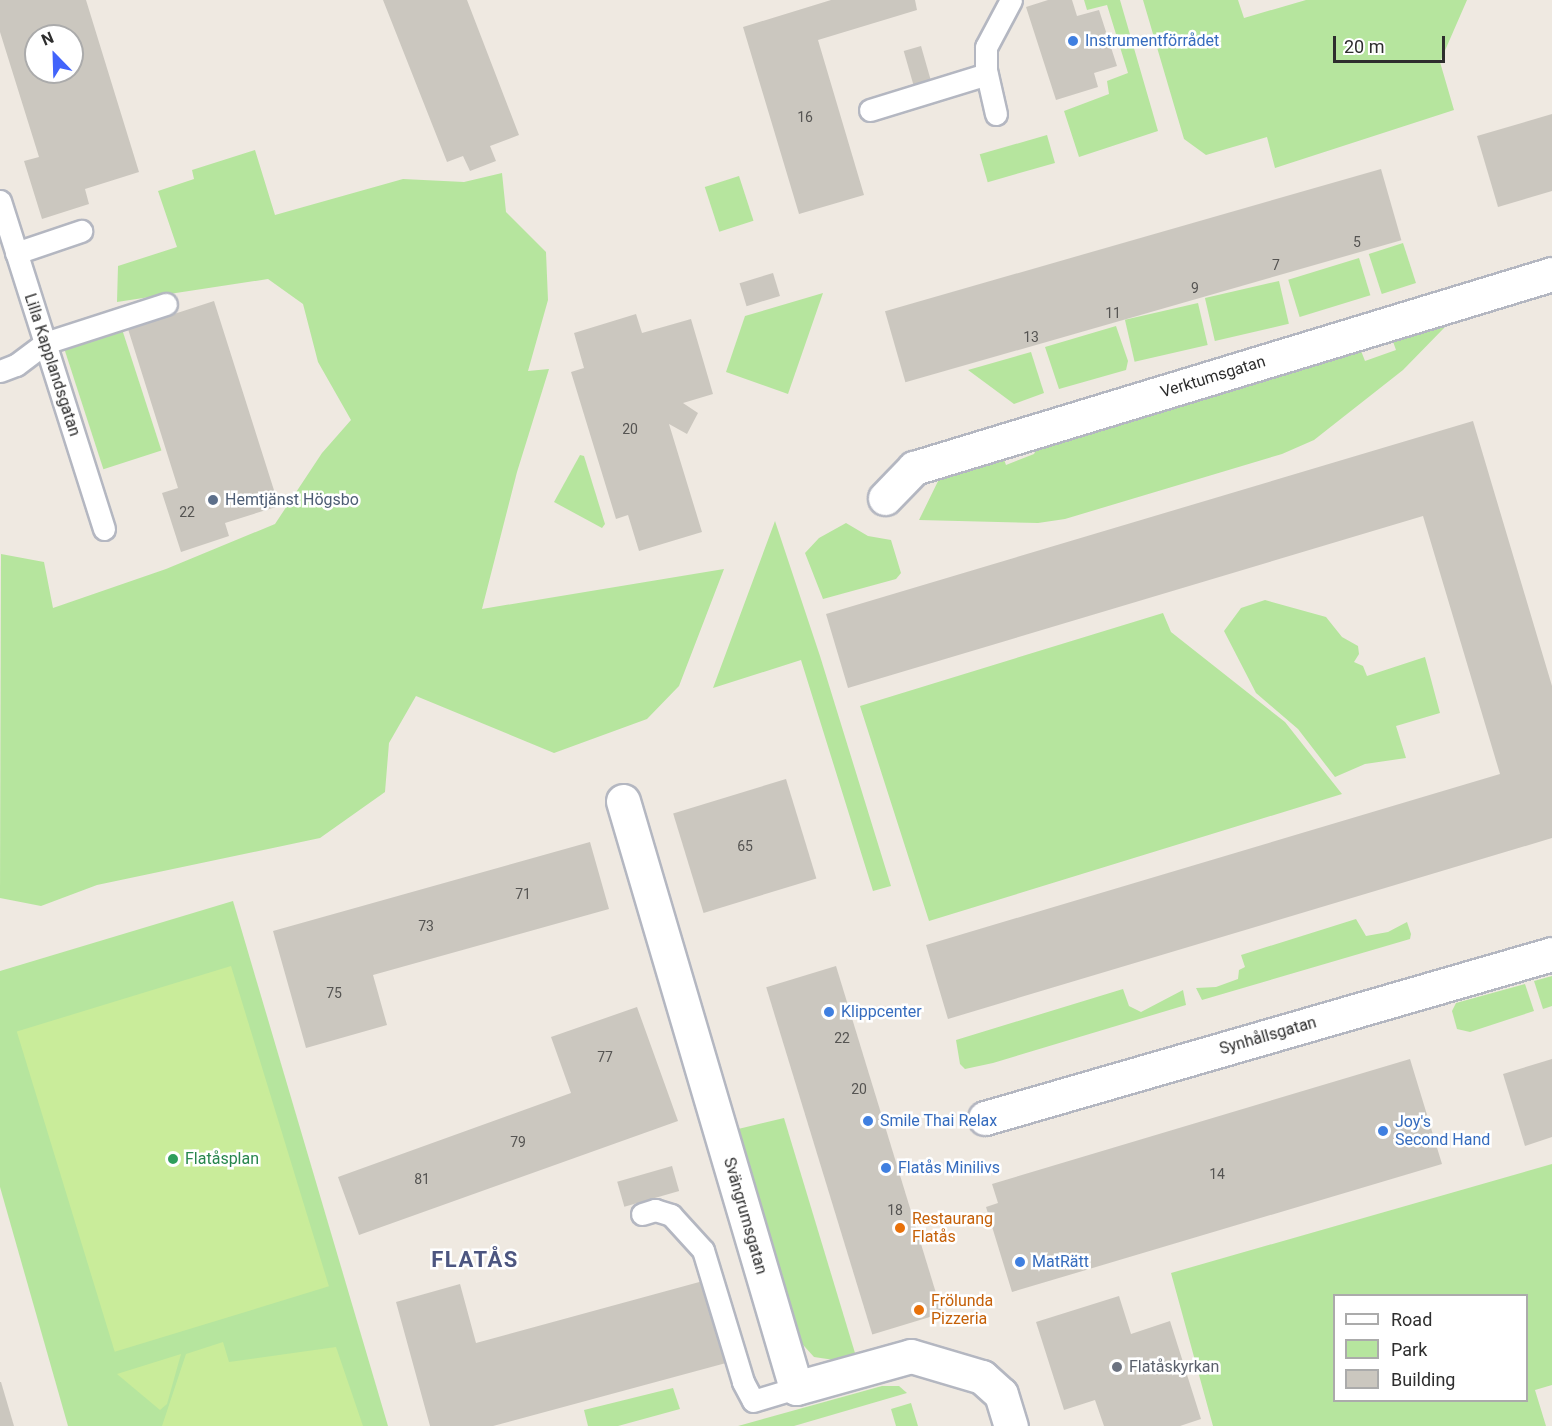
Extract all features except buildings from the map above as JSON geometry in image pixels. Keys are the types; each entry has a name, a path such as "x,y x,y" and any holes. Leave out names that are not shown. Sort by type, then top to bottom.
{"street":[{"name":"Verktumsgatan","path":"885,498 914,468 1552,274"},
{"name":"Svängrumsgatan","path":"623,801 796,1388"},
{"name":"Synhållsgatan","path":"985,1118 1552,954"},
{"path":"796,1388 911,1356 982,1377 1001,1394 1011,1426"}],"lane":[{"path":"996,114 987,74 987,47 1011,0"},
{"path":"870,110 987,74"},
{"name":"Lilla Kapplandsgatan","path":"0,201 3,229 16,253 104,529"},
{"path":"16,253 81,231"},
{"path":"0,371 16,365 45,343 166,303"},
{"path":"642,1214 655,1210 671,1215 703,1250 743,1382 753,1401 796,1388"}],"green space":[{"path":"1084,0 1120,0 1158,131 1079,157 1064,111 1109,94 1107,81 1128,73 1107,5 1087,10"},
{"path":"1143,0 1238,0 1244,18 1306,0 1467,0 1440,62 1454,110 1275,168 1267,137 1206,155 1184,139"},
{"path":"1047,135 1055,163 988,182 980,154"},
{"path":"255,150 275,215 403,179 464,182 502,173 506,212 546,252 548,300 528,371 549,369 517,472 482,609 724,569 679,686 647,719 554,753 416,696 389,743 385,792 320,838 97,885 41,906 0,898 1,554 44,562 53,608 166,569 275,524 322,453 351,420 318,362 303,304 268,279 117,302 118,266 177,247 158,191 194,179 192,170"},
{"path":"739,176 754,221 719,232 705,187"},
{"path":"1403,243 1416,283 1382,294 1369,254"},
{"path":"1359,258 1370,295 1300,317 1288,280"},
{"path":"1279,281 1289,324 1215,341 1205,298"},
{"path":"823,293 788,394 726,372 745,316"},
{"path":"1198,303 1208,345 1135,362 1125,320"},
{"path":"1449,317 1445,327 1403,370 1314,440 1282,454 1065,519 1038,523 919,520 942,473 1000,449 1006,465 1034,454 1040,442 1358,343 1365,361 1396,350 1390,333"},
{"path":"120,323 161,450 103,469 62,342"},
{"path":"1116,326 1128,361 1126,370 1059,389 1045,347"},
{"path":"1031,352 1044,393 1014,404 968,370"},
{"path":"580,455 584,456 605,524 602,528 554,502"},
{"path":"775,521 820,656 891,886 873,891 801,660 713,688"},
{"path":"846,523 868,536 891,540 901,573 896,579 823,599 805,553 819,538"},
{"path":"1265,600 1326,617 1342,637 1358,646 1359,654 1354,662 1363,666 1367,676 1425,657 1440,713 1396,726 1406,758 1365,764 1335,777 1298,729 1256,693 1224,631 1241,608"},
{"path":"1163,613 1171,632 1285,722 1342,794 929,921 860,706"},
{"path":"233,901 388,1426 68,1426 0,1187 0,971"},
{"path":"1356,919 1366,936 1388,932 1407,922 1411,934 1410,939 1202,1000 1196,988 1216,987 1238,979 1239,970 1245,967 1241,955"},
{"name":"Flatåsplan","path":"231,966 329,1286 115,1352 17,1031"},
{"path":"1552,976 1552,1006 1543,1009 1534,981"},
{"path":"1525,984 1534,1011 1470,1032 1457,1029 1452,1011 1456,1003"},
{"path":"1123,989 1129,1006 1141,1012 1183,990 1186,1005 993,1063 965,1069 960,1064 956,1040"},
{"path":"784,1118 855,1353 841,1361 814,1357 795,1336 734,1130"},
{"path":"1552,1164 1552,1385 1535,1390 1546,1426 1213,1426 1171,1273"},
{"path":"223,1342 229,1362 336,1347 363,1426 162,1426 186,1354"},
{"path":"181,1354 167,1404 160,1410 117,1374"},
{"path":"882,1386 899,1386 907,1393 794,1426 738,1426"},
{"path":"673,1388 680,1409 618,1426 588,1426 584,1410"},
{"path":"911,1403 918,1426 896,1426 891,1409"}],"place":[{"name":"Instrumentförrådet","path":"1073,41"},
{"name":"Hemtjänst Högsbo","path":"213,500"},
{"name":"Klippcenter","path":"829,1012"},
{"name":"Smile Thai Relax","path":"868,1121"},
{"name":"Joy's Second Hand","path":"1383,1131"},
{"name":"Flatåsplan","path":"173,1159"},
{"name":"Flatås Minilivs","path":"886,1168"},
{"name":"Restaurang Flatås","path":"900,1228"},
{"name":"MatRätt","path":"1020,1262"},
{"name":"Frölunda Pizzeria","path":"919,1310"},
{"name":"Flatåskyrkan","path":"1117,1367"}],"district":[{"name":"FLATÅS","path":"475,1260"}]}
